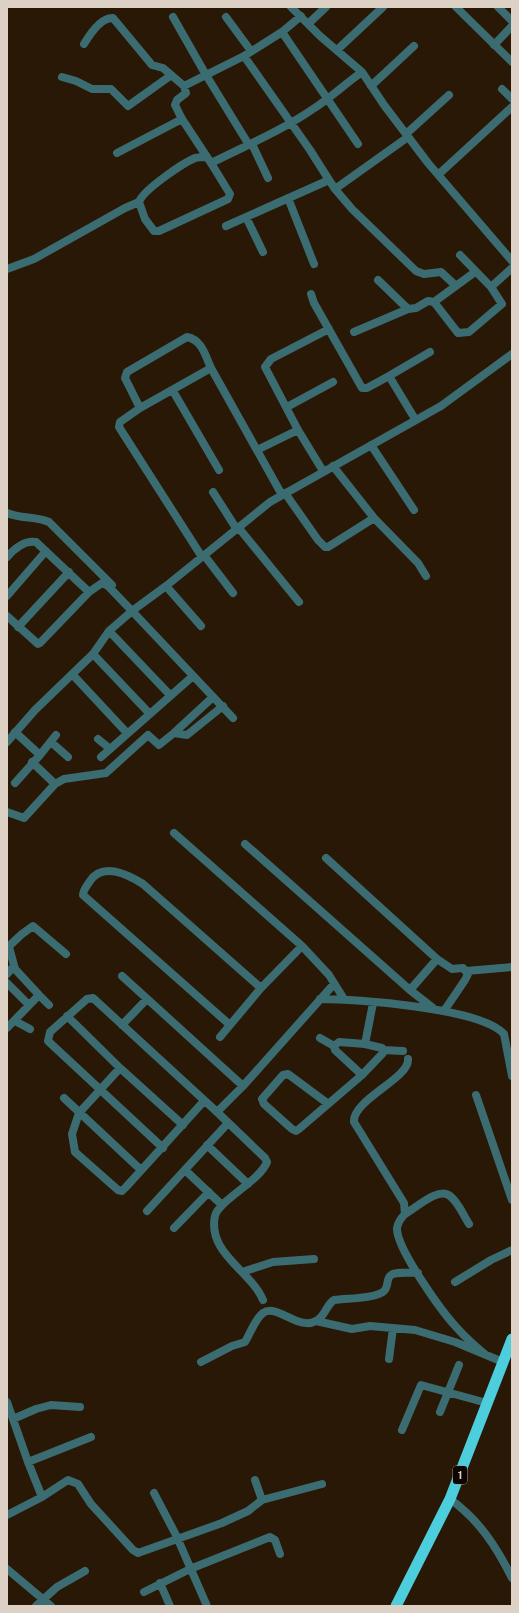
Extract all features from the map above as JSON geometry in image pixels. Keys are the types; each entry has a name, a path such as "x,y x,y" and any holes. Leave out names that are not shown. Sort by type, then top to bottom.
{"highway":[{"name":"1","path":"396,1606 450,1499 512,1339"}],"street":[{"path":"291,7 362,72 407,136 512,261"},
{"path":"308,24 326,7"},
{"path":"337,50 383,7"},
{"path":"456,7 512,62"},
{"path":"498,7 512,21"},
{"path":"184,86 247,54 282,32 301,16"},
{"path":"173,17 206,75 251,144 268,178"},
{"path":"226,17 290,123 335,189 352,209 416,270 424,274 441,272 456,286"},
{"path":"84,44 93,31 106,19 114,18 152,65 163,68 170,76 184,86 186,93 177,100 175,105 182,119 230,194 228,199 159,230 154,230 149,227 139,202"},
{"path":"494,45 512,26"},
{"path":"282,32 358,144"},
{"path":"371,86 414,46"},
{"path":"7,269 34,259 118,212 139,202 142,195 149,188 195,158 209,160 251,144 290,123 327,99 362,72"},
{"path":"62,77 76,81 92,89 111,89 128,106 170,76"},
{"path":"502,89 512,99"},
{"path":"335,189 407,136 449,95"},
{"path":"439,174 512,107"},
{"path":"117,153 182,119"},
{"path":"226,226 329,180"},
{"path":"288,198 314,264"},
{"path":"246,217 263,252"},
{"path":"354,332 408,309 416,308 428,301 434,302 458,333 466,334 502,304 491,287 460,255"},
{"path":"491,287 512,268"},
{"path":"434,302 475,272"},
{"path":"378,280 408,309"},
{"path":"311,294 362,388 367,388 430,352"},
{"path":"323,471 265,371 266,365 278,355 329,329"},
{"path":"140,408 125,378 127,372 187,337 194,338 198,342 257,450 284,494 318,540 324,546 328,547 374,518"},
{"path":"7,742 35,710 92,654 109,631 237,527 270,502 415,419 441,406 512,354"},
{"path":"211,368 173,391 140,408 120,422 119,427 203,556 234,593"},
{"path":"389,376 415,419"},
{"path":"287,407 333,382"},
{"path":"173,391 220,470"},
{"path":"257,450 298,430"},
{"path":"371,445 414,510"},
{"path":"333,466 374,518 418,563 426,576"},
{"path":"213,492 237,527 299,602"},
{"path":"7,513 23,518 41,519 49,522 134,610 233,718"},
{"path":"7,557 17,547 34,541 89,592"},
{"path":"7,596 46,552"},
{"path":"18,627 69,572"},
{"path":"7,616 38,644 40,644 89,592 102,583 108,586 134,610"},
{"path":"166,586 201,626"},
{"path":"109,631 170,695"},
{"path":"92,654 149,713"},
{"path":"72,674 127,733"},
{"path":"101,756 193,676"},
{"path":"138,724 159,745 213,697"},
{"path":"174,733 189,734 222,706"},
{"path":"15,732 40,755"},
{"path":"15,783 56,735"},
{"path":"7,812 24,818 55,784 64,779 106,773 148,735"},
{"path":"98,739 109,748"},
{"path":"51,742 68,757"},
{"path":"32,762 55,784"},
{"path":"174,833 302,946 329,975 344,999"},
{"path":"245,844 410,990 433,1008"},
{"path":"326,858 437,959 452,969 463,968 466,971 512,967"},
{"path":"230,1025 83,895 83,891 94,876 102,871 123,873 143,884 261,988"},
{"path":"49,1005 14,966 8,947 33,926 66,954"},
{"path":"220,1036 261,988 302,946"},
{"path":"410,990 437,959"},
{"path":"7,974 14,966"},
{"path":"444,1011 465,980 468,974 466,971"},
{"path":"122,976 146,1000 243,1086"},
{"path":"7,983 29,1005"},
{"path":"217,1112 243,1086 334,984"},
{"path":"7,1028 39,995"},
{"path":"163,1148 48,1041 50,1032 67,1016 91,998 266,1158 266,1167 222,1205 215,1214 214,1221 217,1236 225,1255 259,1291 263,1300"},
{"path":"320,999 344,999 433,1008 489,1024 500,1030 506,1038 512,1076"},
{"path":"122,1025 146,1000"},
{"path":"365,1044 373,1003"},
{"path":"67,1016 120,1068 183,1125"},
{"path":"15,1020 30,1029"},
{"path":"320,1038 334,1046 335,1050 362,1075"},
{"path":"334,1046 339,1042 365,1044 383,1050 402,1051"},
{"path":"327,1103 288,1074 283,1075 262,1099 264,1104 296,1131 327,1103 362,1075 382,1054 383,1050"},
{"path":"405,1214 404,1203 353,1120 356,1112 361,1107 404,1070 409,1063 408,1059"},
{"path":"120,1068 79,1112 72,1134 74,1150 78,1155 118,1190 122,1191 126,1187 163,1148 204,1101"},
{"path":"476,1095 512,1200"},
{"path":"64,1098 141,1170"},
{"path":"147,1211 228,1123"},
{"path":"207,1146 248,1184"},
{"path":"185,1170 222,1205"},
{"path":"174,1228 209,1192"},
{"path":"469,1224 450,1195 443,1192 437,1194 405,1214 399,1221 397,1227 398,1236 418,1273 442,1311 455,1326 486,1355"},
{"path":"455,1282 491,1260 512,1250"},
{"path":"242,1272 273,1262 314,1259"},
{"path":"201,1362 232,1346 245,1342 259,1318 266,1311 276,1311 298,1321 309,1323 322,1317 330,1302 334,1300 376,1295 384,1292 387,1288 389,1277 392,1274 418,1273"},
{"path":"316,1321 352,1329 370,1326 415,1330 454,1342 502,1362"},
{"path":"389,1359 393,1328"},
{"path":"440,1412 459,1365"},
{"path":"402,1430 420,1385 449,1391 487,1403"},
{"path":"7,1402 42,1497"},
{"path":"13,1419 36,1409 51,1405 80,1407"},
{"path":"28,1462 91,1437"},
{"path":"7,1515 42,1497 68,1480 73,1480 78,1484 91,1504 133,1550 138,1553 177,1540 244,1513 262,1500 322,1484"},
{"path":"255,1480 262,1500"},
{"path":"154,1493 207,1606"},
{"path":"450,1499 462,1508 483,1529 498,1551 512,1578"},
{"path":"144,1592 190,1569 270,1537 275,1540 280,1554"},
{"path":"7,1569 43,1601 51,1606"},
{"path":"36,1606 57,1587 85,1571"},
{"path":"160,1583 170,1606"}]}
